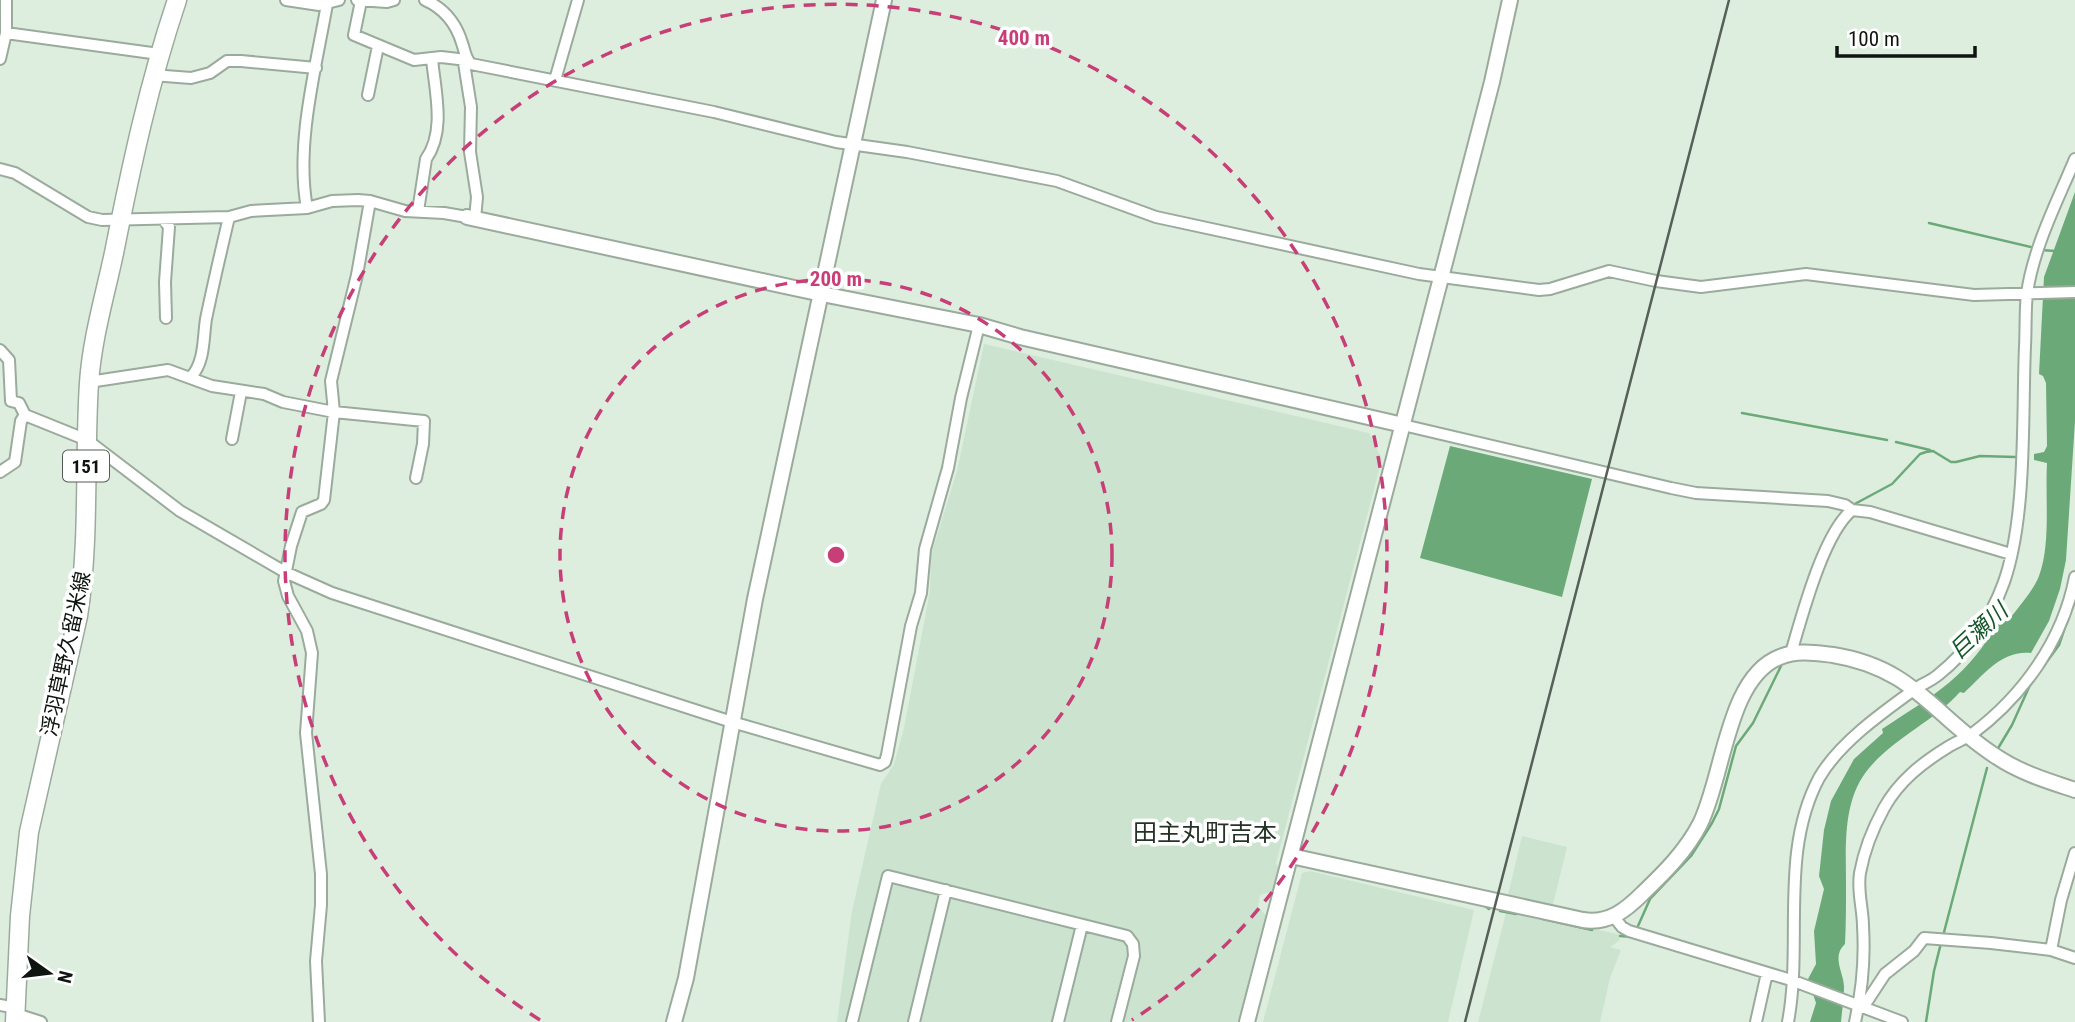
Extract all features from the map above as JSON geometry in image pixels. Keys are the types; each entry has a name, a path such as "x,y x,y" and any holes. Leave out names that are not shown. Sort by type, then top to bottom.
{"main road":[{"name":"浮羽草野久留米線","path":"12,1012 29,832 78,616 83,583 89,382 152,75 177,0"}],"street":[{"path":"0,59 6,33 6,0"},
{"path":"286,0 319,5 339,0"},
{"path":"394,0 359,0 354,36 414,60 441,57 467,60"},
{"path":"425,0 439,7 449,18 460,34 467,60 471,64 854,145 906,152 1057,181 1156,217 1441,277 1539,290 1609,271 1701,287 1805,274 1974,295 2075,292"},
{"path":"555,80 578,0"},
{"path":"674,1022 686,978 755,600 884,0"},
{"path":"1247,1022 1492,82 1510,0"},
{"path":"307,208 303,176 327,4"},
{"path":"6,33 159,54"},
{"path":"368,95 378,46"},
{"path":"418,211 423,168 438,127 432,59"},
{"path":"467,60 464,63 471,107 470,152 477,197 471,218"},
{"path":"152,75 191,78 210,74 228,61 316,68"},
{"path":"1787,1022 1793,981 1797,853 1818,780 1843,746 1952,663 1983,625 1996,603 2011,554 2017,519 2029,294 2037,249 2075,159"},
{"path":"0,169 15,173 88,217 102,220 229,216 251,211 307,208 332,201 370,201 405,211 444,213 471,218 979,325 1020,337 1671,488 1717,494 1811,499 1860,509 2011,554"},
{"path":"319,1022 316,961 321,874 306,733 312,653 307,631 288,596 284,581 302,512 324,500 334,412 331,381 357,275 370,201"},
{"path":"191,377 196,371 203,345 205,323 229,216"},
{"path":"164,220 169,227 165,282 166,318"},
{"path":"0,350 9,360 11,401 19,403 25,415 87,440 180,510 285,572 332,593 400,616 732,722 880,765 885,762 911,626 920,593 925,549 948,468 961,398 979,325"},
{"path":"89,382 168,370 212,386 264,394 284,402 334,412 424,421 423,444 416,478"},
{"path":"232,439 241,392"},
{"path":"0,472 15,462 21,421 25,415"},
{"path":"1791,653 1827,549 1849,508"},
{"path":"1855,1022 1863,927 1860,875 1872,832 1884,807 1900,783 1917,767 1967,734 2015,693 2051,646 2067,609 2075,577"},
{"path":"1291,856 1583,920 1604,921 1637,899 1670,867 1693,837 1710,801 1739,700 1747,684 1765,665 1791,653 1818,653 1859,660 1890,672 1916,690 1998,758 2075,790"},
{"path":"2051,950 2061,900 2075,853"},
{"path":"852,1022 888,876 1127,936 1133,943 1134,956 1117,1022"},
{"path":"914,1022 946,890"},
{"path":"1614,916 1622,927 1629,931 1793,981 1902,1022"},
{"path":"1058,1022 1082,925"},
{"path":"1858,1005 1885,974 1914,951 1924,938 2051,950 2075,958"},
{"path":"1756,1022 1767,973"},
{"path":"12,1012 41,1022"}],"shaded area":[{"path":"2075,192 2075,421 2066,560 2060,589 2049,621 2031,653 2002,659 1964,693 1960,692 1939,712 1880,756 1861,780 1850,808 1846,839 1845,944 1839,954 1844,987 1841,1022 1810,1022 1816,1003 1808,979 1816,964 1814,931 1824,889 1819,876 1824,830 1831,801 1854,759 1883,733 1882,729 1934,694 1963,670 2000,618 2011,617 2039,576 2045,550 2047,463 2034,460 2034,454 2044,452 2047,446 2046,383 2039,374 2044,277"},
{"path":"984,344 1369,433 1382,459 1276,863 1281,873 1273,891 1260,895 1258,907 1266,915 1267,925 1242,1022 837,1022 852,911 881,784 894,764 904,728 930,591 931,555 957,471"},
{"path":"1450,446 1592,479 1562,597 1420,558"},
{"path":"1522,836 1567,847 1553,904 1508,895"},
{"path":"1310,871 1474,910 1448,1022 1263,1022 1302,873"},
{"path":"1507,909 1621,935 1619,941 1610,947 1621,950 1610,978 1600,1022 1478,1022"}],"waterway":[{"path":"1929,223 2035,248"},
{"path":"2041,250 2055,251"},
{"path":"1742,413 1887,440"},
{"path":"1896,442 1930,450"},
{"path":"1851,506 1892,484 1920,454 1926,452 1933,451 1951,462 1980,456 2015,457"},
{"path":"1836,520 1845,510"},
{"path":"1997,750 2030,685 2059,645 2074,601"},
{"path":"1787,647 1792,630"},
{"path":"1638,926 1650,899 1691,856 1712,823 1719,809 1736,746 1753,723 1781,666"},
{"path":"1943,936 1987,768"},
{"path":"1482,904 1489,909"},
{"path":"1500,911 1516,914"},
{"path":"1543,919 1592,930"},
{"path":"1620,936 1633,937"},
{"path":"1926,1022 1941,943"}],"railway":[{"path":"1465,1022 1729,0"}],"district":[{"name":"田主丸町吉本","path":"1205,833"}],"water label":[{"name":"巨瀬川","path":"1979,631"}]}
